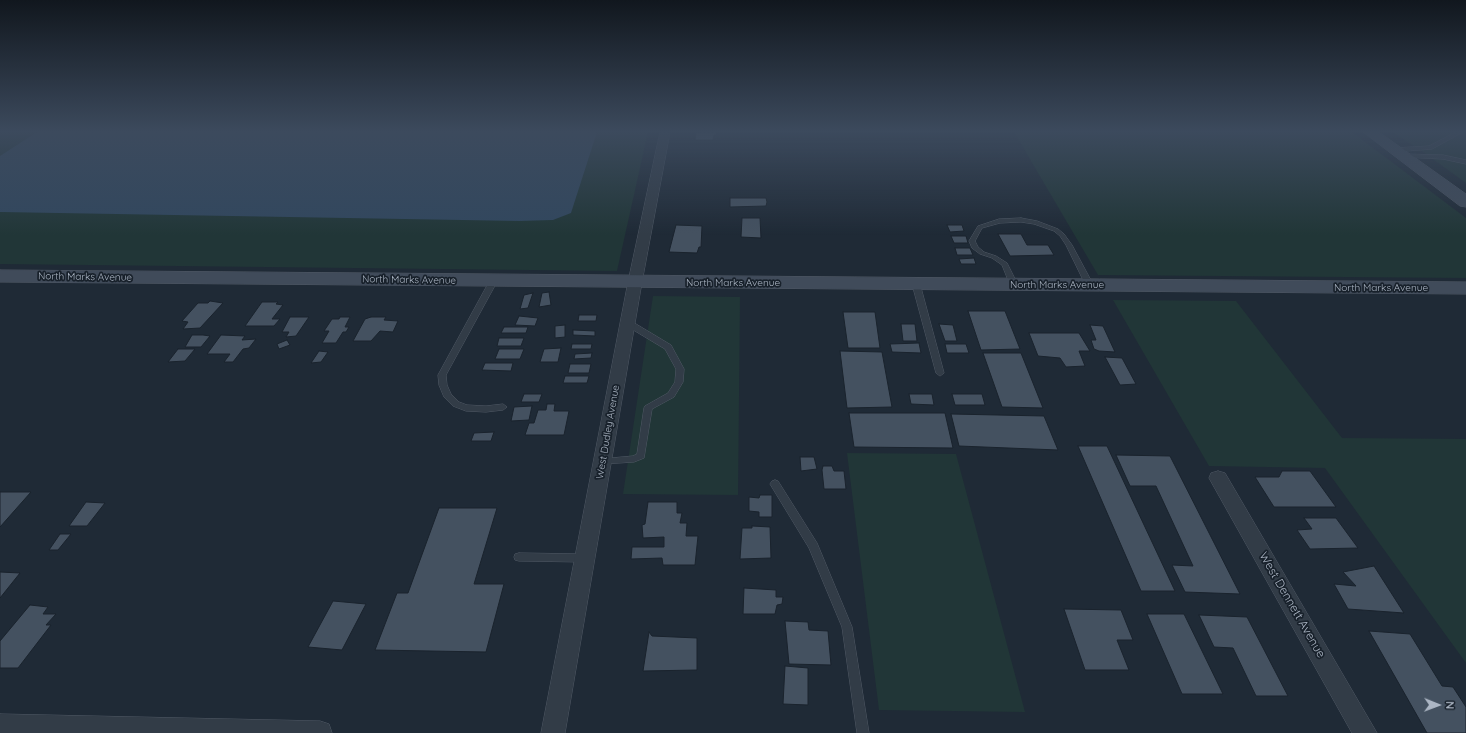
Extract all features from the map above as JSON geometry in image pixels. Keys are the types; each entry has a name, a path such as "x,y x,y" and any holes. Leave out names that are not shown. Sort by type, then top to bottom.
{"main road":[{"path":"1416,166 1466,202"},
{"name":"North Marks Avenue","path":"0,276 1466,288"}],"street":[{"name":"West Dudley Avenue","path":"553,733 635,282 658,166"},
{"name":"West Dennett Avenue","path":"1218,478 1365,733"},
{"path":"0,726 41,730 320,733"}],"lane":[{"path":"1014,285 1005,264 975,248 972,241 980,227 998,221 1021,220 1035,222 1056,230 1062,235 1069,245 1090,286"},
{"path":"494,280 446,364 442,374 443,385 447,395 456,404 466,408 486,409 503,407"},
{"path":"916,284 940,373"},
{"path":"602,461 634,459 641,456 648,408 672,395 679,382 680,369 668,347 628,323"},
{"path":"775,484 813,546 847,627 863,733"},
{"path":"519,557 585,558"}],"green space":[{"path":"0,166 640,166 617,271 0,264"},
{"path":"1034,166 1397,166 1466,218 1466,278 1098,275"},
{"path":"1443,166 1466,166 1466,183"},
{"path":"653,296 740,297 738,495 623,494"},
{"path":"1113,300 1236,301 1342,438 1466,439 1466,663 1325,468 1209,466"},
{"path":"847,453 956,454 1025,712 879,710"}],"water":[{"path":"0,166 586,166 571,213 553,220 519,221 0,212"}],"building":[{"path":"730,198 766,198 767,202 766,206 730,207"},
{"path":"742,218 760,218 761,238 741,237"},
{"path":"676,225 702,226 701,247 699,247 697,253 669,252"},
{"path":"947,225 962,225 964,231 950,232"},
{"path":"998,234 1021,234 1027,245 1048,245 1054,255 1010,256"},
{"path":"951,236 966,236 968,243 954,243"},
{"path":"955,248 970,248 973,255 957,255"},
{"path":"974,258 976,264 961,264 959,259"},
{"path":"549,292 551,305 539,307 542,293"},
{"path":"533,293 528,308 520,309 524,295"},
{"path":"210,301 223,303 200,328 183,329 188,322 182,321 198,303 208,303"},
{"path":"262,302 278,302 276,304 283,305 272,319 280,319 274,326 245,326"},
{"path":"968,311 1005,311 1020,349 981,350"},
{"path":"843,312 875,312 880,348 848,348"},
{"path":"579,315 597,315 596,321 578,321"},
{"path":"519,316 538,318 535,326 515,325"},
{"path":"290,317 309,317 296,336 286,337 289,332 282,332"},
{"path":"340,317 350,317 345,327 349,327 346,332 343,332 336,343 322,343 329,331 324,331 332,319 339,319"},
{"path":"371,317 386,317 384,320 398,321 393,332 380,331 371,341 353,341 365,319"},
{"path":"901,324 915,324 917,341 903,341"},
{"path":"939,324 953,325 957,341 945,341"},
{"path":"565,325 565,337 555,338 555,326"},
{"path":"1090,325 1103,326 1115,352 1099,351 1094,349 1091,340 1096,340"},
{"path":"504,327 528,327 526,333 501,333"},
{"path":"573,330 595,331 595,336 573,335"},
{"path":"1029,333 1079,333 1090,351 1079,351 1085,366 1066,367 1060,358 1038,356"},
{"path":"192,335 210,336 201,347 185,347"},
{"path":"221,335 245,336 242,340 256,339 249,348 243,349 233,362 224,362 230,354 207,354"},
{"path":"499,338 524,338 521,346 497,346"},
{"path":"287,340 290,345 279,349 277,344"},
{"path":"919,343 921,353 892,352 890,344"},
{"path":"572,344 592,344 591,349 571,349"},
{"path":"945,344 966,344 969,353 947,353"},
{"path":"561,348 558,362 540,362 544,349"},
{"path":"178,349 195,349 185,361 168,362"},
{"path":"499,349 524,349 520,359 495,359"},
{"path":"319,351 328,352 321,362 311,363"},
{"path":"840,351 882,352 892,407 847,408"},
{"path":"592,353 591,358 574,359 575,354"},
{"path":"983,353 1021,353 1043,408 1002,407"},
{"path":"1105,357 1122,358 1136,384 1120,385"},
{"path":"485,363 513,363 511,371 482,370"},
{"path":"570,364 591,364 589,373 568,373"},
{"path":"565,376 589,376 587,383 563,383"},
{"path":"524,394 542,394 539,402 521,402"},
{"path":"909,394 932,394 934,405 911,404"},
{"path":"952,394 982,394 985,405 955,405"},
{"path":"547,404 555,404 554,411 569,411 564,435 525,435 529,423 534,423 538,410 546,410"},
{"path":"532,406 529,420 511,421 514,407"},
{"path":"849,413 945,413 953,448 854,447"},
{"path":"951,414 1044,416 1058,450 959,446"},
{"path":"494,432 491,441 471,441 474,433"},
{"path":"1078,446 1107,446 1175,591 1141,591"},
{"path":"1116,455 1170,456 1240,594 1185,592 1172,565 1193,566 1156,486 1130,486"},
{"path":"800,457 814,457 817,469 801,471"},
{"path":"823,466 832,466 834,471 844,471 846,489 824,489"},
{"path":"1282,471 1310,471 1336,507 1274,507 1255,477 1279,477"},
{"path":"0,492 31,492 0,527"},
{"path":"760,495 772,495 772,517 759,517 759,512 749,511 749,497 759,498"},
{"path":"86,502 105,503 87,526 69,526"},
{"path":"648,502 677,502 677,513 682,513 680,523 687,523 686,536 698,536 695,565 663,565 662,558 631,559 632,547 664,547 664,537 643,538 642,525 645,524"},
{"path":"439,508 497,508 474,584 504,584 486,652 375,650 397,593 408,593"},
{"path":"1304,518 1336,518 1358,548 1310,549 1297,530 1312,529"},
{"path":"752,526 770,527 771,558 740,559 742,528 752,528"},
{"path":"60,534 71,534 58,550 49,550"},
{"path":"1374,566 1404,613 1348,609 1334,584 1356,586 1343,572"},
{"path":"0,572 20,573 0,598"},
{"path":"744,588 776,590 776,597 783,597 782,604 777,605 775,614 743,614"},
{"path":"333,601 366,604 342,650 308,647"},
{"path":"30,605 48,607 43,614 56,614 46,625 51,625 18,668 0,668 0,641"},
{"path":"1064,609 1121,610 1133,640 1117,640 1129,670 1085,670"},
{"path":"1147,614 1184,614 1223,694 1182,694"},
{"path":"1199,615 1247,617 1288,696 1256,696 1233,648 1214,647"},
{"path":"785,621 808,622 809,630 828,631 831,665 789,664"},
{"path":"1369,631 1410,634 1442,686 1453,687 1466,707 1466,733 1427,733"},
{"path":"649,632 652,636 697,638 697,670 643,671"},
{"path":"785,666 808,668 808,705 783,704"}]}
